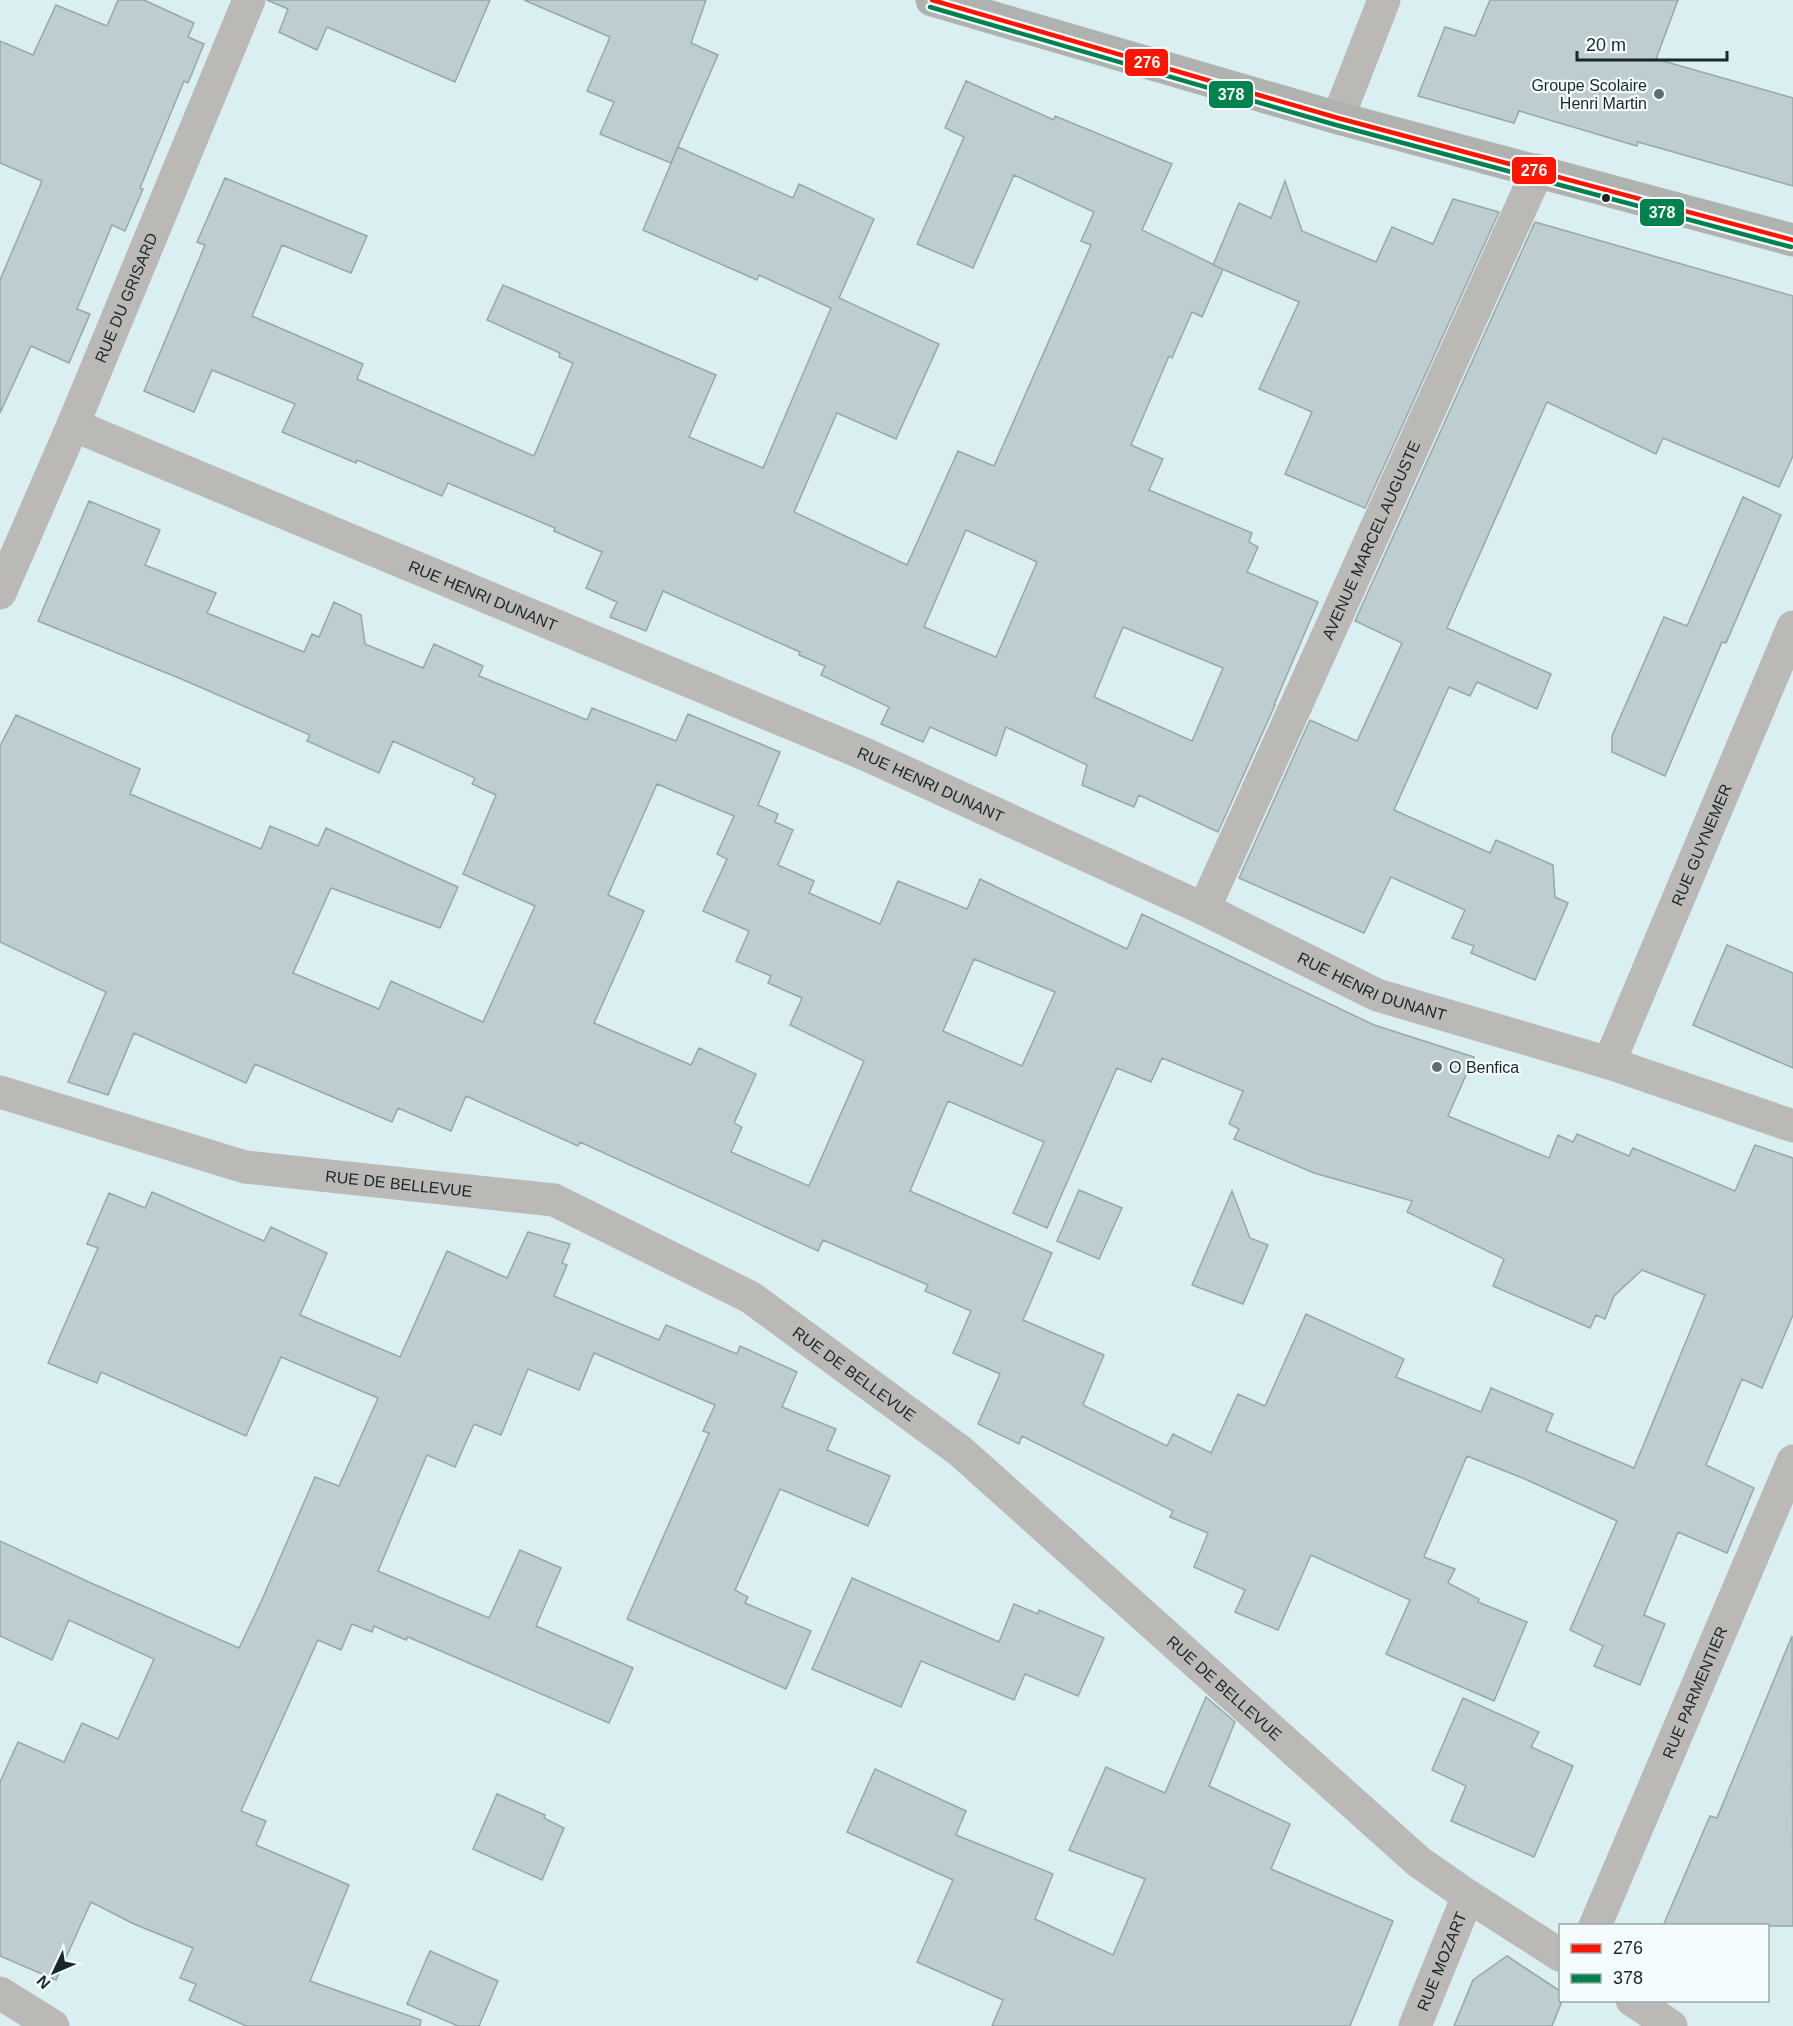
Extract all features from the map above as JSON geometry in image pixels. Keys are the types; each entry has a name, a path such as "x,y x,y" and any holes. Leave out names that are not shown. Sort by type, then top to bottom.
{"main road":[{"path":"932,0 972,6 1338,118 1793,240"}],"street":[{"name":"RUE DU GRISARD","path":"0,593 73,425 249,0"},
{"path":"1338,118 1384,0"},
{"name":"AVENUE MARCEL AUGUSTE","path":"1204,909 1538,170"},
{"name":"RUE HENRI DUNANT","path":"73,425 867,755 1204,909 1377,995 1609,1063 1793,1126"},
{"name":"RUE GUYNEMER","path":"1609,1063 1793,627"},
{"name":"RUE DE BELLEVUE","path":"0,1092 244,1167 554,1200 750,1297 960,1451 1419,1862 1559,1954"},
{"name":"RUE PARMENTIER","path":"1596,1924 1793,1461"},
{"name":"RUE MOZART","path":"1415,2026 1468,1896"},
{"path":"0,1993 53,2026"},
{"path":"1634,2002 1671,2026"}],"building":[{"path":"118,0 144,0 194,23 188,37 204,44 188,83 184,81 125,231 112,225 77,309 90,314 69,363 31,346 0,413 0,280 42,181 0,163 0,41 33,55 56,5 107,26"},
{"path":"267,0 490,0 455,82 327,27 317,50 279,32 288,9"},
{"path":"524,0 706,0 691,43 718,55 671,163 600,134 614,102 587,91 610,37"},
{"name":"Groupe Scolaire Henri Martin","path":"1490,0 1678,0 1656,59 1793,98 1793,186 1638,142 1637,146 1519,111 1514,123 1418,96 1445,27 1475,36"},
{"path":"966,81 1054,120 1055,116 1172,164 1142,230 1223,269 1202,317 1192,312 1172,358 1169,356 1131,445 1163,459 1149,490 1252,533 1249,542 1258,547 1247,572 1318,602 1218,832 1139,795 1134,807 1082,785 1087,765 1006,727 996,756 930,727 923,742 881,724 889,707 821,675 825,666 799,655 800,652 663,591 646,631 610,617 617,602 586,588 602,552 554,531 555,528 448,483 442,496 357,460 356,463 282,432 295,404 212,370 194,412 144,391 205,245 197,242 225,178 367,236 351,273 282,245 252,316 363,364 357,379 534,456 573,363 559,357 560,353 487,320 503,285 716,375 689,437 763,468 831,308 759,275 757,280 643,230 678,147 793,198 799,184 874,219 839,298 939,344 896,439 837,413 794,512 907,565 958,451 994,466 1091,245 1081,241 1094,212 1014,175 973,268 917,244 964,137 945,128","holes":["966,530 1037,562 996,657 924,627","1123,627 1223,668 1192,741 1094,697"]},
{"path":"1285,181 1302,231 1376,262 1392,227 1433,244 1453,199 1499,212 1365,508 1285,474 1312,412 1259,389 1299,302 1213,265 1239,203 1271,218"},
{"path":"1535,222 1793,296 1793,456 1779,487 1663,438 1656,454 1547,402 1447,628 1551,674 1537,709 1477,682 1470,696 1449,687 1394,810 1490,853 1496,840 1553,865 1555,897 1568,903 1535,980 1471,953 1474,946 1452,938 1465,910 1391,877 1364,933 1239,878 1310,720 1357,741 1402,643 1355,621"},
{"path":"1743,497 1781,515 1726,643 1722,642 1665,776 1612,752 1612,736 1664,617 1687,626"},
{"path":"89,501 160,530 145,565 216,593 207,613 304,652 312,634 319,637 334,602 361,615 365,644 423,668 434,644 483,666 479,676 587,720 592,708 676,741 688,714 780,752 758,805 778,814 775,822 793,830 778,865 814,881 809,893 880,924 898,881 967,909 980,879 1127,949 1142,914 1374,1025 1474,1057 1448,1116 1549,1158 1558,1135 1573,1142 1577,1134 1629,1156 1633,1148 1735,1191 1755,1145 1793,1158 1793,1315 1762,1388 1742,1379 1706,1465 1754,1488 1727,1553 1678,1532 1644,1615 1665,1624 1640,1685 1594,1666 1603,1646 1570,1630 1617,1521 1525,1479 1467,1456 1424,1557 1455,1569 1448,1583 1479,1599 1478,1602 1527,1622 1494,1701 1386,1654 1410,1600 1311,1555 1278,1630 1235,1612 1245,1590 1194,1567 1208,1533 1170,1517 1173,1511 1022,1436 1019,1444 978,1424 1000,1374 953,1353 971,1311 925,1291 928,1285 823,1240 818,1251 580,1142 578,1146 466,1096 451,1131 398,1108 392,1122 255,1064 246,1083 134,1033 108,1095 68,1082 106,992 0,942 0,746 16,715 140,769 130,794 261,849 270,826 318,846 326,828 458,887 440,928 331,888 293,973 379,1009 391,981 483,1022 535,906 463,874 496,795 472,784 475,778 393,741 379,773 307,741 310,735 179,678 38,621","holes":["657,784 734,816 717,854 727,859 703,911 749,931 736,961 771,976 768,983 802,998 790,1025 864,1061 809,1186 731,1152 742,1127 734,1123 756,1074 699,1048 691,1065 594,1023 644,911 608,895","974,959 1055,992 1022,1066 943,1031","1162,1058 1243,1091 1229,1124 1239,1129 1234,1139 1314,1173 1412,1201 1407,1212 1504,1259 1493,1286 1590,1328 1596,1315 1605,1319 1614,1296 1642,1270 1705,1295 1634,1468 1546,1431 1553,1414 1491,1388 1481,1412 1396,1377 1404,1359 1306,1314 1265,1406 1238,1394 1211,1453 1173,1434 1167,1446 1083,1405 1104,1355 1023,1320 1052,1253 910,1191 948,1101 1044,1142 1013,1213 1047,1228 1117,1068 1151,1082"]},
{"path":"1727,945 1793,973 1793,1068 1693,1025"},
{"path":"1079,1190 1122,1208 1099,1259 1057,1241"},
{"path":"1232,1191 1250,1238 1268,1245 1243,1304 1192,1285"},
{"path":"152,1192 264,1241 271,1227 327,1253 300,1315 400,1357 447,1251 507,1278 528,1232 570,1244 562,1263 567,1265 554,1296 659,1340 666,1325 737,1354 740,1346 797,1372 782,1407 836,1429 827,1450 890,1476 868,1526 780,1489 735,1590 748,1597 745,1603 811,1631 786,1689 627,1619 709,1433 703,1431 715,1405 594,1353 579,1390 528,1369 501,1435 474,1424 455,1467 427,1455 378,1571 489,1618 520,1550 561,1568 536,1626 633,1668 609,1723 408,1637 406,1640 374,1626 372,1632 352,1624 341,1650 318,1640 241,1811 266,1821 256,1845 349,1885 310,1981 421,2020 420,2026 246,2026 189,2000 196,1984 180,1978 193,1948 134,1924 91,1902 56,1980 0,1956 0,1782 18,1742 64,1762 82,1723 118,1739 154,1659 69,1620 52,1660 0,1636 0,1541 239,1648 315,1477 339,1486 378,1398 281,1357 246,1436 101,1372 97,1383 48,1363 98,1248 87,1244 109,1193 145,1208"},
{"path":"852,1578 999,1642 1014,1604 1038,1614 1039,1610 1104,1638 1078,1696 1025,1674 1014,1700 921,1661 901,1707 812,1669"},
{"path":"1792,1636 1793,1926 1664,1924 1710,1816 1717,1818"},
{"path":"1206,1697 1235,1722 1209,1786 1290,1824 1271,1869 1393,1921 1350,2026 992,2026 1003,2000 917,1962 953,1880 847,1832 875,1769 966,1811 956,1835 1053,1874 1035,1919 1113,1955 1145,1879 1069,1850 1106,1767 1165,1793"},
{"path":"1463,1698 1539,1732 1531,1747 1573,1766 1534,1857 1451,1821 1466,1786 1432,1770"},
{"path":"497,1794 545,1815 544,1818 564,1828 542,1880 473,1849"},
{"path":"430,1951 498,1981 479,2026 458,2026 407,2004"},
{"path":"1507,1956 1559,1990 1559,2002 1562,2002 1552,2026 1454,2026 1473,1980"}],"transit line":[{"name":"276","path":"932,0 1338,118 1793,240"},
{"name":"378","path":"930,7 1336,125 1791,247"}],"place":[{"name":"Groupe Scolaire Henri Martin","path":"1659,94"},
{"name":"O Benfica","path":"1437,1067"}]}
